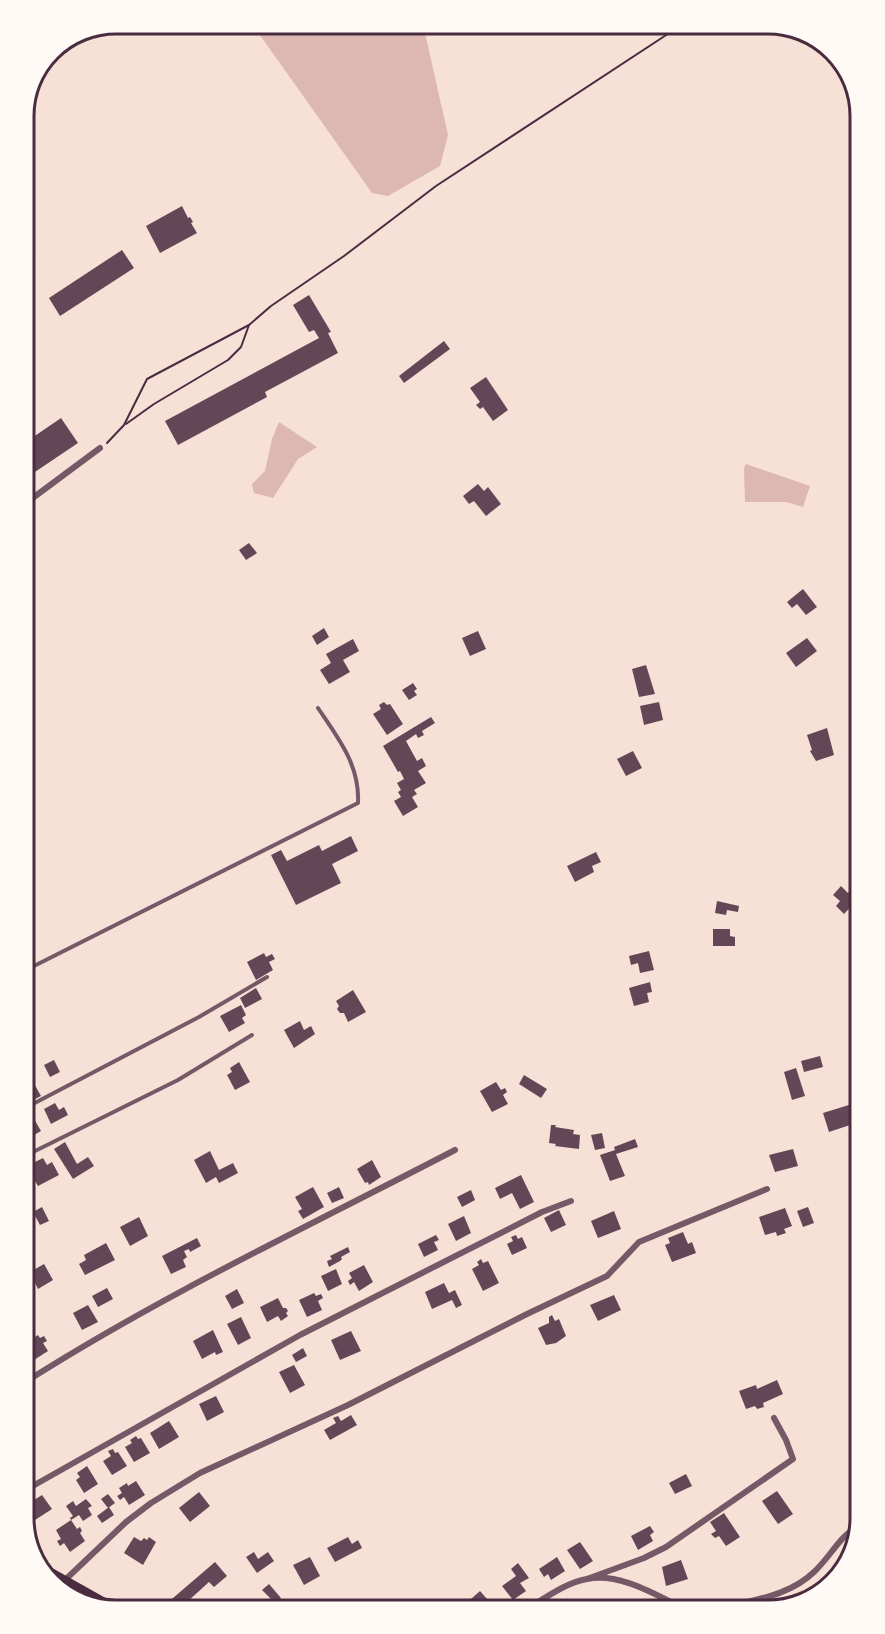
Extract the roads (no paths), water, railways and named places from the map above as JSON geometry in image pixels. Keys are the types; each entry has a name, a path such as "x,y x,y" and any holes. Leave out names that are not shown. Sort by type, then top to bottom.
{"main road":[{"path":"61,1579 92,1596"}],"street":[{"path":"35,497 100,448"},
{"path":"34,1376 79,1348 227,1268 455,1150"},
{"path":"64,1580 126,1522 151,1503 200,1473 348,1405 607,1276 639,1242 767,1189"},
{"path":"34,1485 310,1330 542,1212 571,1202"},
{"path":"543,1600 564,1588 644,1558 666,1547 793,1459 774,1418"},
{"path":"756,1600 790,1590 814,1572 850,1530"},
{"path":"587,1579 618,1580 650,1591 667,1600"}],"lane":[{"path":"34,966 358,802 359,785 347,751 318,708"},
{"path":"34,1103 199,1017 267,977"},
{"path":"34,1151 178,1080 252,1035"}]}
